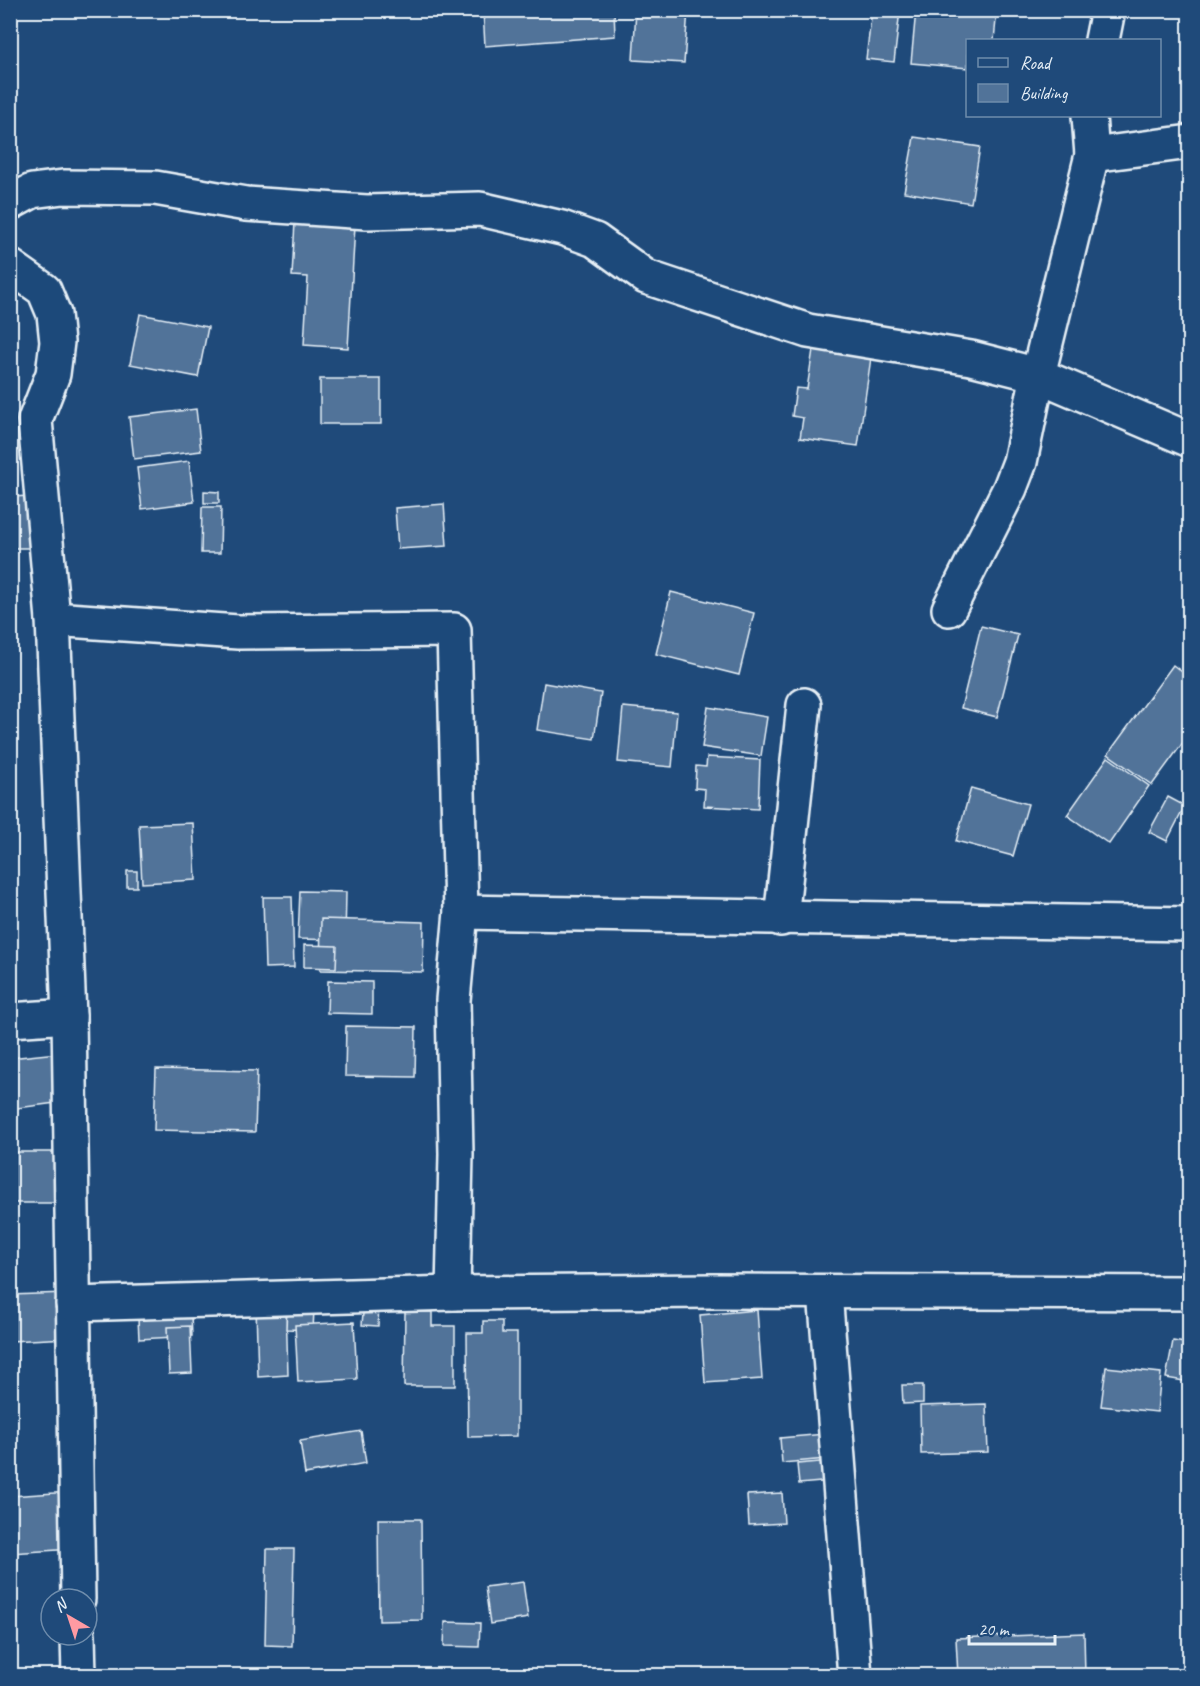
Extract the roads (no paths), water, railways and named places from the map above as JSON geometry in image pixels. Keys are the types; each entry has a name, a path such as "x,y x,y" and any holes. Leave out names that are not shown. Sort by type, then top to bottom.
{"street":[{"path":"1102,39 1108,10"},
{"path":"949,609 1010,488 1020,462 1038,375 1092,155 1089,117"},
{"path":"1092,155 1190,142"},
{"path":"10,203 32,191 63,186 155,188 246,204 367,212 480,209 562,228 595,240 646,277 808,331 971,358 1038,375 1190,440"},
{"path":"10,266 44,290 54,315 57,342 53,374 22,420 53,619 69,1016 78,1587"},
{"path":"53,619 238,632 454,630 461,912 453,1000 456,1154 453,1293"},
{"path":"781,918 804,705"},
{"path":"461,912 1190,924"},
{"path":"10,1020 69,1016"},
{"path":"825,1292 855,1676"},
{"path":"73,1304 453,1293 1190,1293"},
{"path":"78,1647 79,1676"}]}
